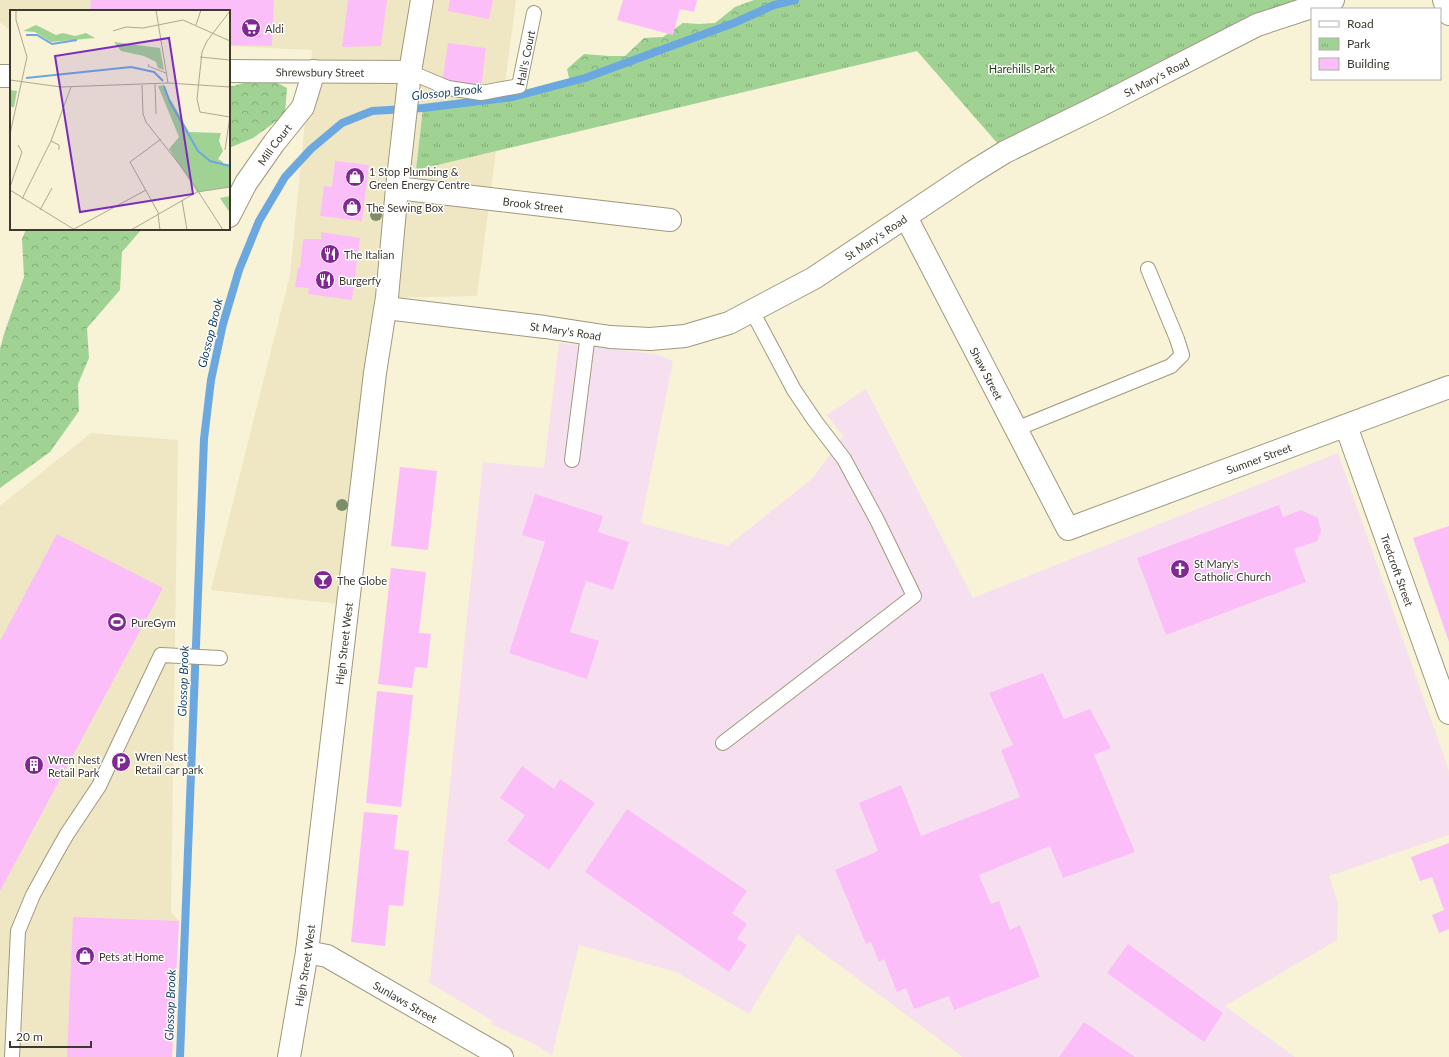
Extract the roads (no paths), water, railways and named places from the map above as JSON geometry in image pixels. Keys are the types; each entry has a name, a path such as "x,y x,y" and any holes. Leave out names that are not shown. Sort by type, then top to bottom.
{"street":[{"path":"410,72 422,0"},
{"name":"St Mary's Road","path":"386,308 610,337 650,339 686,336 729,323 814,278 1005,152 1101,105 1257,25 1333,0"},
{"path":"1444,0 1449,14"},
{"name":"Shrewsbury Street","path":"230,71 410,72"},
{"name":"Mill Court","path":"230,214 250,177 274,143 303,107 314,71"},
{"name":"High Street West","path":"289,1057 307,952 375,373 386,308 410,72"},
{"name":"Brook Street","path":"397,188 670,220"},
{"name":"Shaw Street","path":"906,217 1068,529"},
{"name":"Sumner Street","path":"1068,529 1449,387"},
{"name":"Tredcroft Street","path":"1346,426 1449,713"},
{"name":"Sunlaws Street","path":"307,952 327,956 502,1057"}],"lane":[{"name":"Hall's Court","path":"410,72 448,88 481,93 519,86 534,13"},
{"path":"1016,429 1171,366 1182,355 1177,339 1148,269"},
{"path":"723,743 914,596 877,520 844,459 794,390 752,311"},
{"path":"572,460 588,334"},
{"path":"12,1057 18,931 33,895 67,834 99,786 161,655 220,658"}],"waterway":[{"name":"Glossop Brook","path":"180,1057 204,439 211,380 223,324 239,270 259,221 285,177 311,149 342,123 372,111 423,108 513,97 585,78 734,23 774,5 795,0"}],"place":[{"name":"Aldi","path":"251,28"},
{"name":"1 Stop Plumbing & Green Energy Centre","path":"355,177"},
{"name":"The Sewing Box","path":"352,207"},
{"name":"The Italian","path":"330,254"},
{"name":"Burgerfy","path":"325,280"},
{"name":"St Mary's Catholic Church","path":"1180,569"},
{"name":"The Globe","path":"323,580"},
{"name":"PureGym","path":"117,622"},
{"name":"Wren Nest Retail car park","path":"121,762"},
{"name":"Wren Nest Retail Park","path":"34,765"},
{"name":"Pets at Home","path":"85,956"}],"park label":[{"name":"Harehills Park","path":"1022,68"}]}
